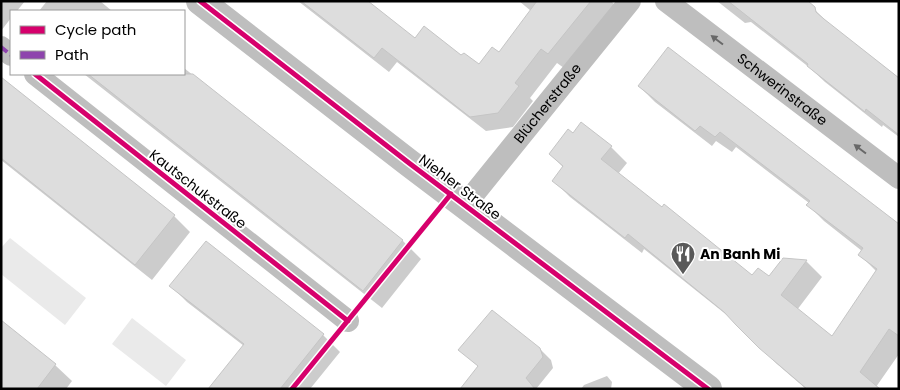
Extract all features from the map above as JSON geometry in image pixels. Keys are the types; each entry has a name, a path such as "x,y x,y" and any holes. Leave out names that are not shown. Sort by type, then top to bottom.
{"street":[{"name":"Niehler Straße","path":"200,1 708,389"},
{"name":"Blücherstraße","path":"465,205 630,1"},
{"name":"Schwerinstraße","path":"666,1 899,178"},
{"name":"Kautschukstraße","path":"35,75 348,321"}],"shaded area":[{"path":"10,238 86,298 65,325 1,274 1,248"},
{"path":"132,318 186,360 166,386 112,344"}],"building":[{"path":"301,1 368,1 415,38 424,26 461,55 464,53 479,64 492,47 499,52 537,1 591,1 548,54 541,49 515,83 519,86 498,113 470,117 382,48 374,58"},
{"path":"728,1 808,1 824,19 899,78 899,135 866,109 865,112"},
{"path":"668,47 899,224 899,336 889,329 860,372 880,389 807,389 759,348 724,312 628,234 625,238 552,181 563,166 549,154 568,129 573,133 581,122 612,146 601,159 662,207 664,204 752,275 758,268 769,276 783,258 807,260 781,295 832,336 877,269 858,255 863,248 806,205 810,201 720,132 715,137 700,126 695,131 638,86"},
{"path":"193,74 403,240 363,291 89,75"},
{"path":"1,77 175,215 135,265 1,158"},
{"path":"206,241 324,334 280,389 208,389 244,344 169,286"},
{"path":"492,310 540,348 543,357 526,378 535,389 460,389 478,366 458,350"},
{"path":"1,320 56,364 37,389 1,389"}],"marked path":[{"path":"1,47 10,54"}],"cycle path":[{"path":"200,1 409,163 708,389"},
{"path":"36,75 348,321"},
{"path":"292,389 451,194"}],"place":[{"name":"An Banh Mi","path":"683,275"}]}
